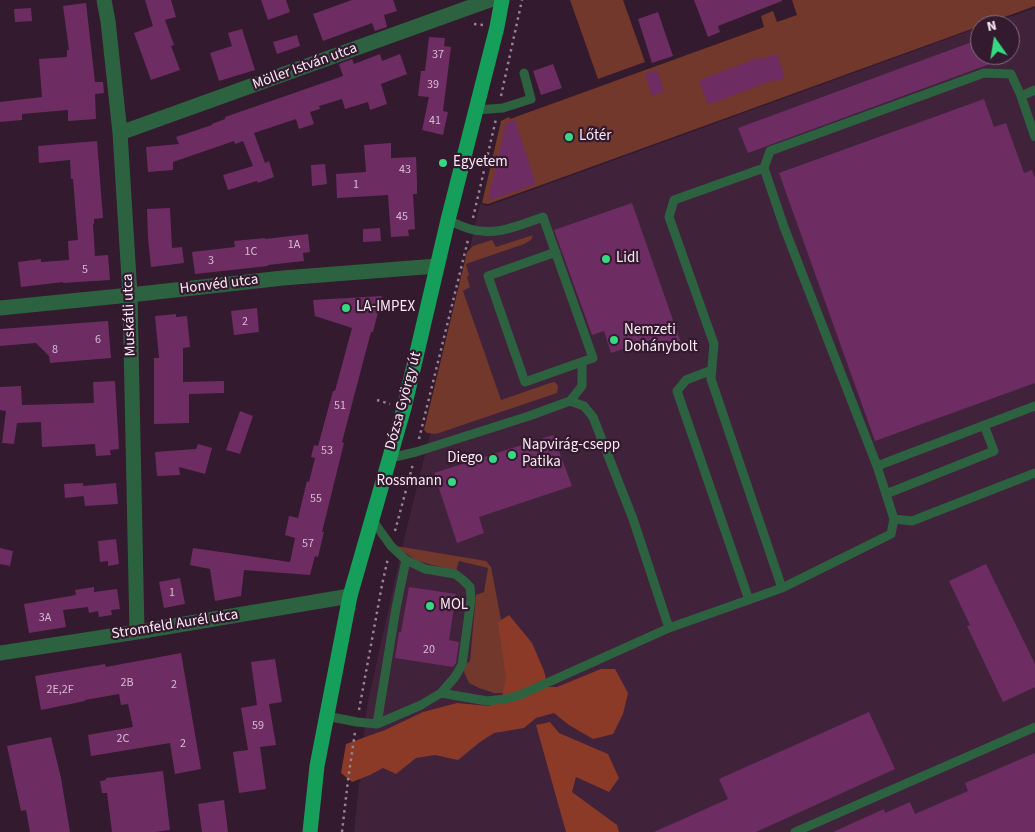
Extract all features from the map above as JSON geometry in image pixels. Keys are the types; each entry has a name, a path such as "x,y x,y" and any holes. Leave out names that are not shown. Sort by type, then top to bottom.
{"main road":[{"name":"Dózsa György út","path":"310,832 317,766 350,596 404,408 502,0"}],"street":[{"name":"Muskátli utca","path":"104,0 120,133 130,296 137,632"},
{"name":"Möller István utca","path":"120,133 460,5 490,0"},
{"name":"Honvéd utca","path":"0,308 130,296 284,278 437,266"},
{"name":"Stromfeld Aurél utca","path":"0,653 350,596"}],"lane":[{"path":"440,693 487,701 504,700 520,695 669,628 782,588 891,534 894,519 877,466 784,228 764,168 770,151 984,72 1011,74 1035,137"},
{"path":"476,110 502,108 531,99 524,74"},
{"path":"1020,96 1035,90"},
{"path":"764,168 674,200 669,217 714,344 711,380 782,588"},
{"path":"448,220 471,230 488,232 507,230 543,217 556,252 593,358 525,382 488,276 556,252"},
{"path":"390,458 416,452 570,401 582,386 582,362"},
{"path":"712,370 686,380 677,391 748,600"},
{"path":"570,401 584,406 593,417 633,519 669,628"},
{"path":"877,466 1035,406"},
{"path":"886,494 994,451 984,425"},
{"path":"894,519 912,521 1035,473"},
{"path":"326,716 377,724 421,705 440,693 455,677 462,665 470,587 455,574 424,569 406,560 391,546 371,518"},
{"path":"377,724 406,560"},
{"path":"795,832 1035,727"}],"path":[{"path":"342,832 357,722 382,585 471,230"}],"shaded area":[{"path":"570,0 623,0 645,62 598,79"},
{"path":"792,0 1035,0 1035,6 1010,15 970,15 970,30 488,204 482,203 501,121 764,27 761,16 773,11 777,22 797,15"},
{"path":"1035,8 1035,832 354,832 367,706 404,539 434,419 480,204 488,206 970,31 970,65 1020,65 1020,15 1015,15"},
{"path":"533,235 531,240 524,244 466,264 470,287 463,291 501,400 555,382 558,386 557,393 436,434 427,433 424,430 467,252 473,246 492,240 496,247"},
{"path":"396,546 486,561 491,567 515,693 494,693 479,688 469,683 464,672 466,664 470,661 476,595 484,592 488,568 459,561 456,571 417,561"},
{"path":"509,615 532,643 544,671 548,687 557,687 601,669 615,669 628,693 623,714 613,734 593,739 569,725 554,713 536,718 524,728 494,733 458,760 435,755 416,758 396,774 383,768 352,782 341,773 346,744 385,730 423,712 457,703 489,706 502,696 506,678 498,622"},
{"path":"550,722 559,733 608,754 619,778 609,792 576,777 572,792 617,825 619,832 566,832 536,725"}],"building":[{"path":"145,0 171,0 176,17 165,20 174,45 171,46 180,70 151,80 134,33 153,26"},
{"path":"261,0 286,0 290,12 268,20"},
{"path":"352,0 393,0 397,11 384,15 387,27 375,31 372,23 323,41 313,14"},
{"path":"694,0 782,1 718,26 720,32 708,37"},
{"path":"86,3 95,82 103,82 104,93 95,94 96,119 68,121 68,110 22,114 22,120 0,122 0,102 42,97 39,59 67,57 67,50 69,50 63,6"},
{"path":"31,8 32,21 15,22 14,9"},
{"path":"658,12 673,56 652,63 638,19"},
{"path":"242,29 255,70 219,81 210,53 232,46 228,33"},
{"path":"297,35 300,46 277,54 273,42"},
{"path":"429,37 445,38 444,46 451,47 443,111 448,112 443,135 422,130 429,97 418,96 421,71 425,71"},
{"path":"970,43 970,65 987,65 748,153 738,128"},
{"path":"380,54 382,61 400,54 407,74 381,84 387,104 370,110 368,102 345,109 342,99 319,106 320,109 310,112 314,124 299,129 296,119 254,133 265,163 269,161 274,177 228,190 223,175 253,166 243,141 235,144 234,141 173,162 173,170 148,172 146,147 179,144 176,137 212,125 225,119 225,117 343,76 339,64 352,59 354,64"},
{"path":"777,54 785,78 774,82 774,80 708,105 699,80 761,57 762,59"},
{"path":"553,64 562,88 541,95 533,71"},
{"path":"657,70 664,91 652,96 645,74"},
{"path":"984,99 994,127 1006,123 1024,173 1032,170 1035,178 1035,383 875,441 779,173"},
{"path":"515,120 536,184 488,201 506,123"},
{"path":"97,141 103,218 94,219 95,256 108,255 110,280 63,282 21,287 18,262 41,259 41,262 69,260 68,241 78,240 70,160 39,163 38,146"},
{"path":"391,143 391,158 416,157 417,194 413,194 415,229 408,230 409,236 391,237 388,195 337,198 336,174 366,172 364,145"},
{"path":"325,164 327,184 312,186 311,165"},
{"name":"Lidl","path":"632,203 681,343 658,351 654,339 611,353 604,331 592,335 554,230"},
{"path":"170,208 172,248 182,247 184,263 151,267 147,209"},
{"path":"380,228 381,241 363,242 363,229"},
{"path":"308,234 310,252 303,253 304,261 195,274 192,252 235,247 234,241"},
{"path":"382,296 342,442 344,443 322,532 324,532 318,557 315,556 310,575 244,570 241,596 215,601 210,569 190,565 193,548 290,562 295,538 285,535 289,516 298,518 315,458 311,457 314,445 318,446 352,328 315,316 313,300"},
{"path":"257,308 259,332 234,335 231,311"},
{"path":"176,314 176,317 187,316 190,347 183,348 183,382 224,381 224,393 189,394 189,423 154,424 154,358 159,358 155,316"},
{"path":"108,321 111,358 50,363 49,356 36,343 0,346 0,329"},
{"path":"115,381 119,449 110,450 111,455 96,456 95,444 42,447 41,422 17,423 14,444 2,443 6,411 0,410 0,387 21,386 22,405 94,403 93,382"},
{"path":"240,411 253,416 240,454 226,450"},
{"path":"553,435 572,486 479,517 484,533 457,543 434,473"},
{"path":"198,444 212,448 205,474 179,467 180,475 157,476 155,452 196,449"},
{"path":"83,483 83,486 116,483 118,504 85,506 84,496 65,498 64,484"},
{"path":"116,539 119,564 108,566 108,561 100,562 98,541"},
{"path":"0,548 13,551 10,566 0,564"},
{"path":"986,564 1035,664 1035,687 1003,702 967,626 970,625 949,581"},
{"path":"180,578 185,604 164,608 159,582"},
{"path":"94,587 94,592 117,589 120,609 111,610 112,615 99,617 98,611 89,613 88,607 63,610 66,627 29,633 24,604 76,595 75,590"},
{"path":"409,587 456,594 449,640 459,642 456,663 453,667 395,658"},
{"path":"181,653 201,769 175,774 170,743 91,756 88,735 133,727 128,704 121,705 119,694 41,710 35,676 105,664 106,667"},
{"path":"275,659 282,702 269,704 276,745 260,747 266,789 239,793 233,752 248,750 241,708 257,705 251,662"},
{"path":"869,712 895,769 756,832 654,832 728,799 719,779"},
{"path":"51,737 61,778 70,832 30,832 26,810 21,811 7,746"},
{"path":"1035,753 1035,832 833,832 884,809 885,813 910,802 915,814 968,791 965,783"},
{"path":"163,771 170,830 112,832 107,793 102,793 100,781 106,780 106,778"},
{"path":"224,800 228,832 202,832 198,804"}],"place":[{"name":"Lőtér","path":"569,137"},
{"name":"Egyetem","path":"443,163"},
{"name":"Lidl","path":"606,259"},
{"name":"LA-IMPEX","path":"346,308"},
{"name":"Nemzeti Dohánybolt","path":"614,340"},
{"name":"Napvirág-csepp Patika","path":"512,455"},
{"name":"Diego","path":"493,459"},
{"name":"Rossmann","path":"452,482"},
{"name":"MOL","path":"430,606"}]}
